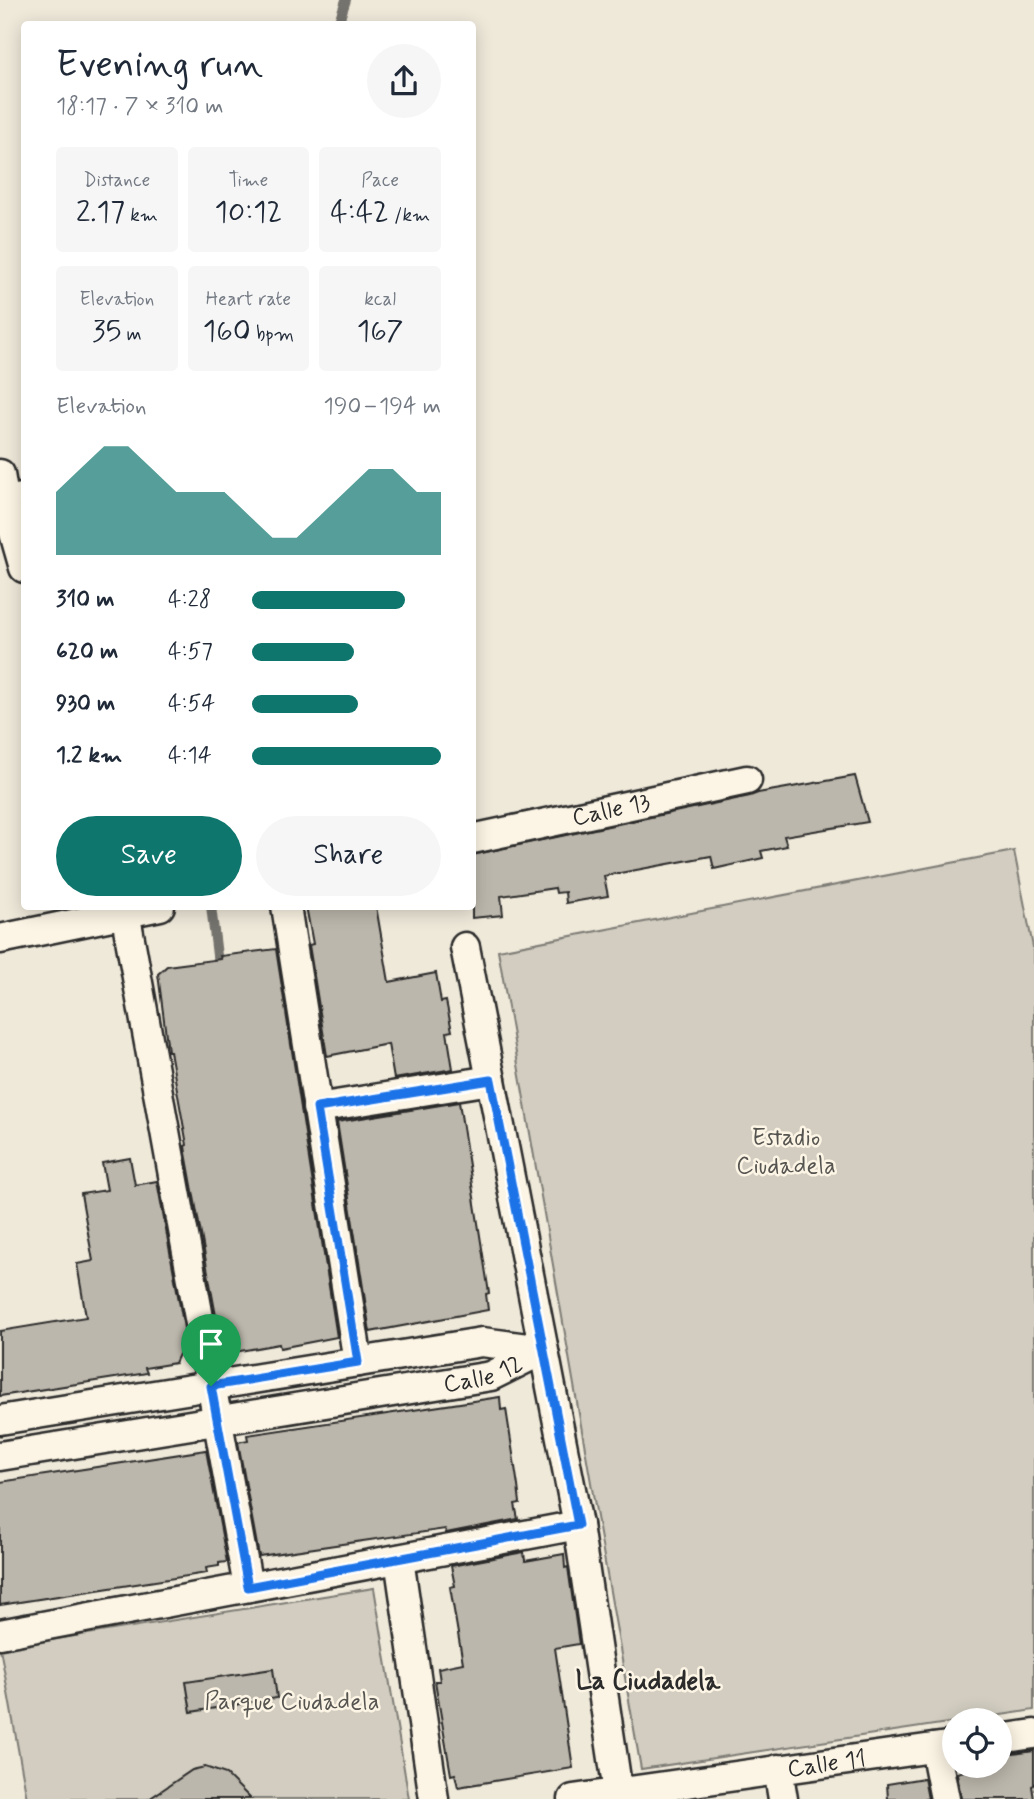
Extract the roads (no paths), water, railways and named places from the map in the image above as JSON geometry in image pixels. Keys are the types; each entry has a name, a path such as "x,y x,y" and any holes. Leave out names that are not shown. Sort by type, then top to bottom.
{"street":[{"path":"7,491 21,554"},
{"name":"Calle 13","path":"476,838 747,780"},
{"path":"0,939 125,910 248,1587"},
{"path":"287,910 358,1362"},
{"path":"465,947 578,1525 619,1795"},
{"path":"317,1108 491,1080"},
{"name":"Calle 12","path":"0,1420 482,1342 543,1350"},
{"name":"Calle 12","path":"0,1456 491,1376 543,1350"},
{"path":"0,1634 578,1525"},
{"path":"399,1559 434,1799"},
{"path":"1012,1737 1034,1734"},
{"name":"Calle 11","path":"573,1799 619,1795 942,1746"},
{"path":"778,1769 783,1799"},
{"path":"945,1778 945,1799"}],"waterway":[{"path":"339,21 346,0"},
{"path":"211,910 219,972"}],"district":[{"name":"La Ciudadela","path":"648,1680"}],"park label":[{"name":"Estadio Ciudadela","path":"786,1151"},
{"name":"Parque Ciudadela","path":"292,1701"}]}
